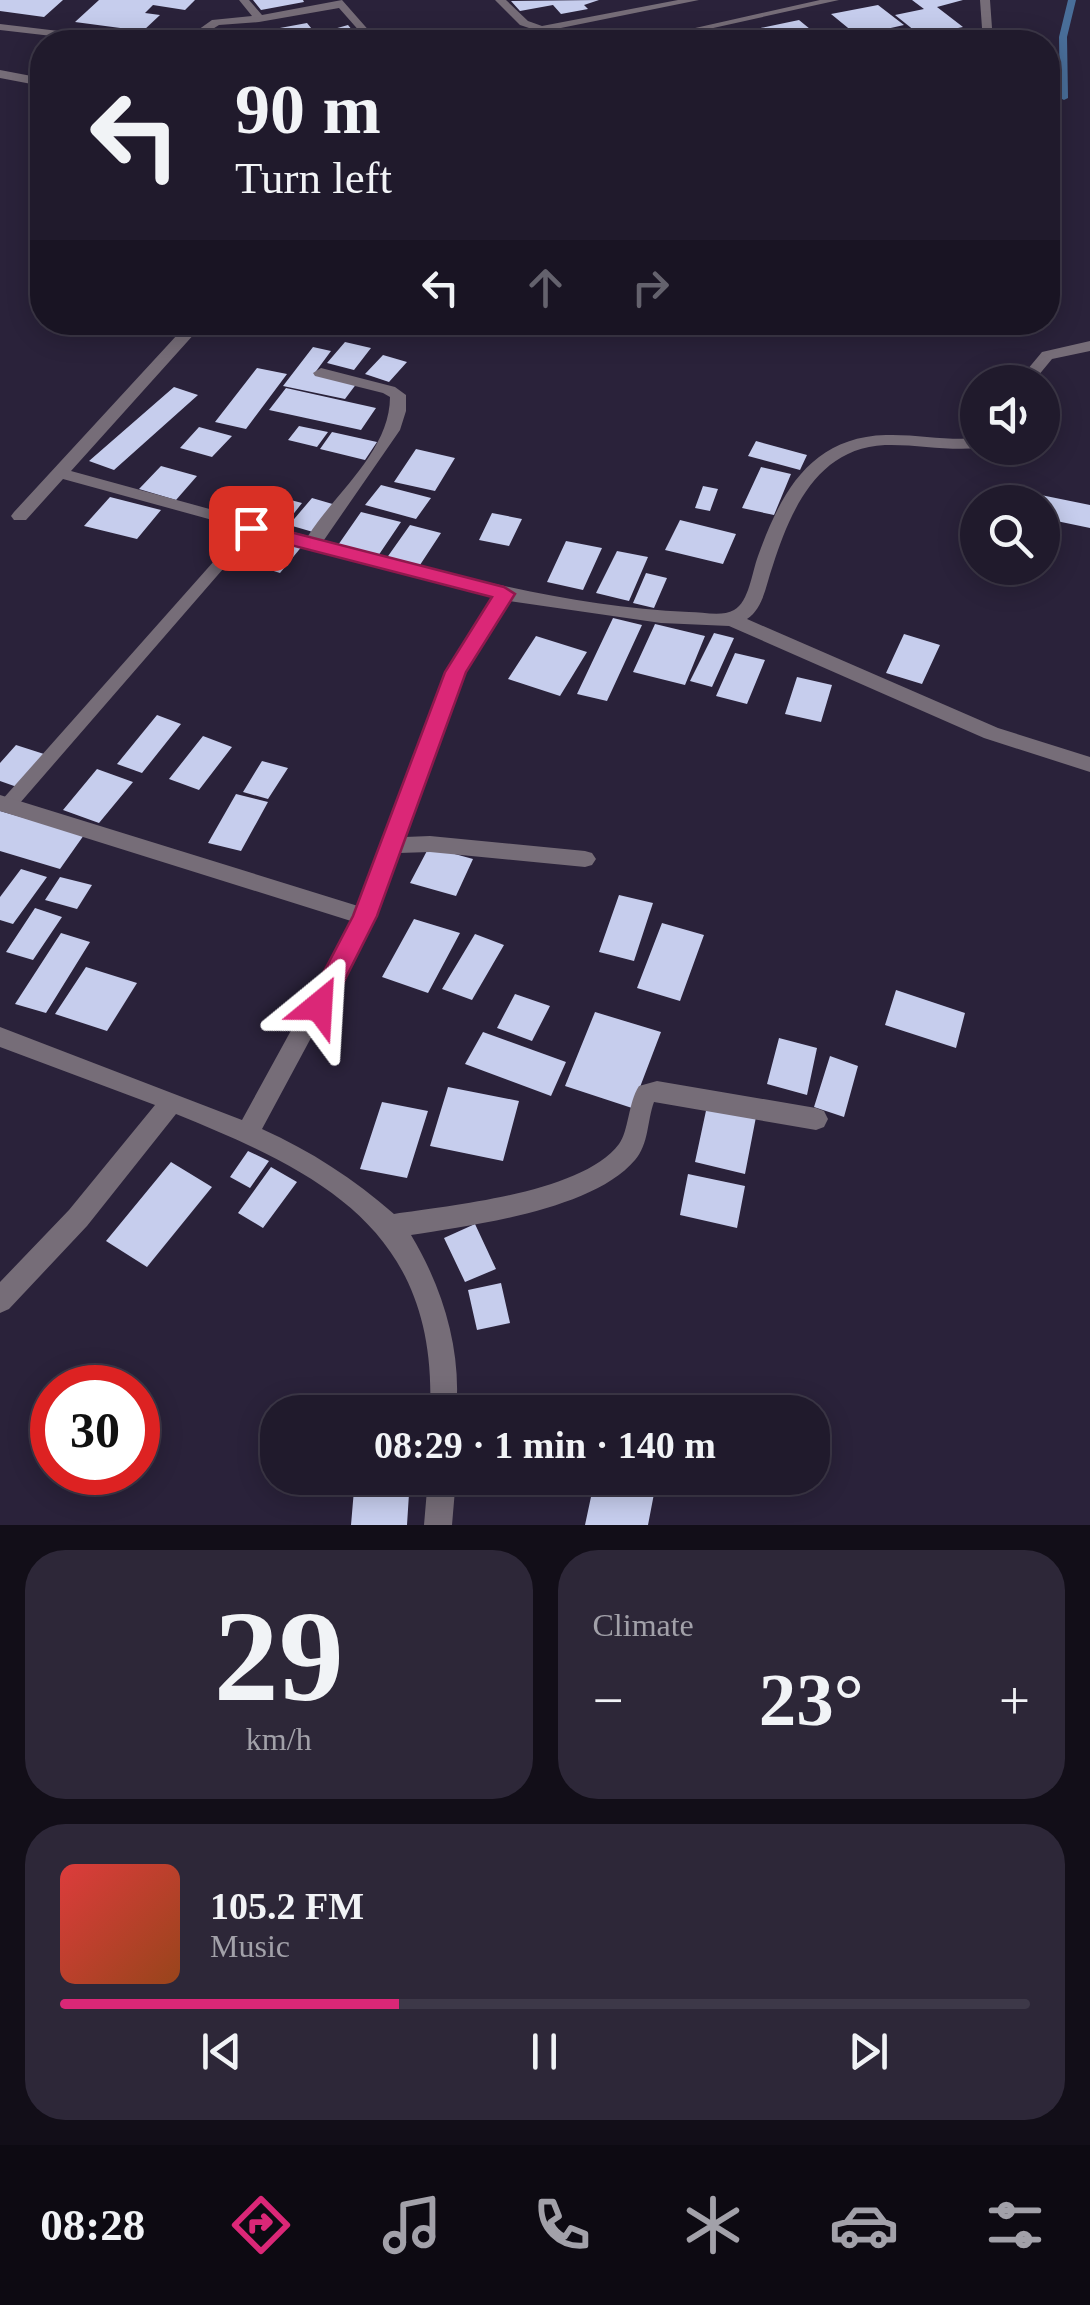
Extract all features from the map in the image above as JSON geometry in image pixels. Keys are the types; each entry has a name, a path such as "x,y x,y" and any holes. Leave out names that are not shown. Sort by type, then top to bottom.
{"street":[{"path":"0,74 30,80"},
{"path":"20,516 186,335"},
{"path":"1039,365 1047,355 1090,346"},
{"path":"314,543 390,434 400,404 398,395 389,390 322,373"},
{"path":"732,620 750,608 779,522 807,473 834,450 855,442 882,440 960,442"},
{"path":"60,472 251,528 504,594 661,617 732,620 991,732 1090,766"},
{"path":"247,1134 365,916 456,672 504,594"},
{"path":"4,804 365,916"},
{"path":"391,845 430,844 585,859"},
{"path":"0,1036 247,1134 327,1178 390,1226 416,1274 444,1361 443,1395"},
{"path":"390,1226 541,1197 606,1171 636,1138 641,1101 647,1093 657,1091 816,1119"},
{"path":"0,1300 78,1218 170,1104"},
{"path":"438,1525 441,1495"}],"lane":[{"path":"244,0 260,19"},
{"path":"500,0 524,23 542,29 694,0"},
{"path":"694,30 834,0"},
{"path":"985,0 987,30"},
{"path":"204,30 216,22 260,19 339,2 364,30"},
{"path":"0,27 30,31"},
{"path":"4,804 251,528"}],"building":[{"path":"0,0 63,0 44,17 0,11"},
{"path":"99,0 195,0 185,10 153,5 145,13 160,15 144,30 75,22"},
{"path":"253,0 303,0 304,2 261,10"},
{"path":"599,0 584,5 588,9 561,14 553,5 520,11 511,1"},
{"path":"912,0 963,0 937,7 963,27 914,30 895,15 924,9"},
{"path":"878,5 904,25 851,30 831,14"},
{"path":"799,20 811,30 751,30"},
{"path":"307,23 313,30 269,30"},
{"path":"345,342 371,348 354,370 327,363"},
{"path":"313,347 331,351 314,374 357,383 345,399 283,386"},
{"path":"383,355 407,362 389,382 365,374"},
{"path":"257,368 287,374 246,429 215,422"},
{"path":"174,387 198,395 114,470 89,461"},
{"path":"286,388 376,408 361,430 269,410"},
{"path":"299,426 328,432 317,447 288,440"},
{"path":"199,427 232,436 212,457 180,448"},
{"path":"332,432 377,442 365,460 320,449"},
{"path":"756,441 807,455 800,470 748,456"},
{"path":"416,449 455,458 435,491 394,482"},
{"path":"161,466 197,476 176,500 139,489"},
{"path":"761,467 791,474 774,515 742,508"},
{"path":"381,485 431,498 416,519 365,505"},
{"path":"703,486 718,489 710,511 695,508"},
{"path":"260,492 302,503 284,526 242,515"},
{"path":"110,497 161,510 137,539 84,526"},
{"path":"312,498 336,505 313,532 289,525"},
{"path":"1060,499 1090,505 1090,528 1060,522"},
{"path":"361,512 401,522 376,559 336,548"},
{"path":"492,513 522,519 509,546 479,540"},
{"path":"680,520 736,534 723,564 665,550"},
{"path":"410,525 441,533 418,568 386,559"},
{"path":"274,537 303,545 280,573 252,564"},
{"path":"566,541 602,548 583,590 547,582"},
{"path":"617,551 648,557 629,601 596,593"},
{"path":"646,573 667,578 654,608 633,603"},
{"path":"613,618 642,625 607,701 577,694"},
{"path":"655,624 705,636 685,685 633,672"},
{"path":"714,633 734,638 712,687 690,681"},
{"path":"904,634 940,645 922,684 886,673"},
{"path":"536,636 587,652 560,696 508,679"},
{"path":"735,653 765,660 747,704 716,696"},
{"path":"797,677 832,685 821,722 785,714"},
{"path":"157,715 181,724 142,773 117,764"},
{"path":"203,736 232,747 199,790 169,779"},
{"path":"16,745 44,754 17,787 0,781 0,763"},
{"path":"262,761 288,768 268,799 243,792"},
{"path":"97,769 133,782 99,823 63,810"},
{"path":"236,794 268,802 241,851 208,843"},
{"path":"0,811 84,835 60,869 0,851"},
{"path":"429,847 473,859 456,896 410,883"},
{"path":"21,869 47,877 13,924 0,920 0,897"},
{"path":"60,877 92,885 77,909 45,900"},
{"path":"619,895 653,903 634,961 599,952"},
{"path":"35,908 62,917 33,960 6,952"},
{"path":"414,919 460,933 428,993 382,977"},
{"path":"662,923 704,935 680,1001 637,988"},
{"path":"61,933 90,942 46,1013 15,1004"},
{"path":"475,934 504,945 472,1000 442,989"},
{"path":"86,967 137,983 107,1031 55,1014"},
{"path":"896,990 965,1013 956,1048 885,1025"},
{"path":"515,994 550,1006 532,1041 497,1028"},
{"path":"595,1012 661,1032 632,1108 565,1086"},
{"path":"483,1032 566,1062 551,1096 465,1064"},
{"path":"779,1038 817,1048 807,1095 767,1084"},
{"path":"830,1056 858,1066 844,1117 814,1107"},
{"path":"448,1087 519,1101 503,1161 430,1146"},
{"path":"382,1102 428,1111 407,1178 360,1169"},
{"path":"707,1106 756,1117 745,1174 695,1162"},
{"path":"248,1151 269,1161 250,1188 230,1177"},
{"path":"171,1162 212,1187 147,1267 106,1241"},
{"path":"271,1167 297,1182 263,1228 238,1213"},
{"path":"688,1174 745,1186 737,1228 680,1215"},
{"path":"475,1224 496,1269 465,1282 444,1238"},
{"path":"501,1283 510,1323 477,1330 468,1290"},
{"path":"354,1495 409,1495 407,1525 351,1525"},
{"path":"591,1495 654,1495 648,1525 585,1525"}],"waterway":[{"path":"1064,98 1063,37 1072,0"}],"route":[{"path":"251,528 504,594 456,672 365,916 319,1006"}]}
